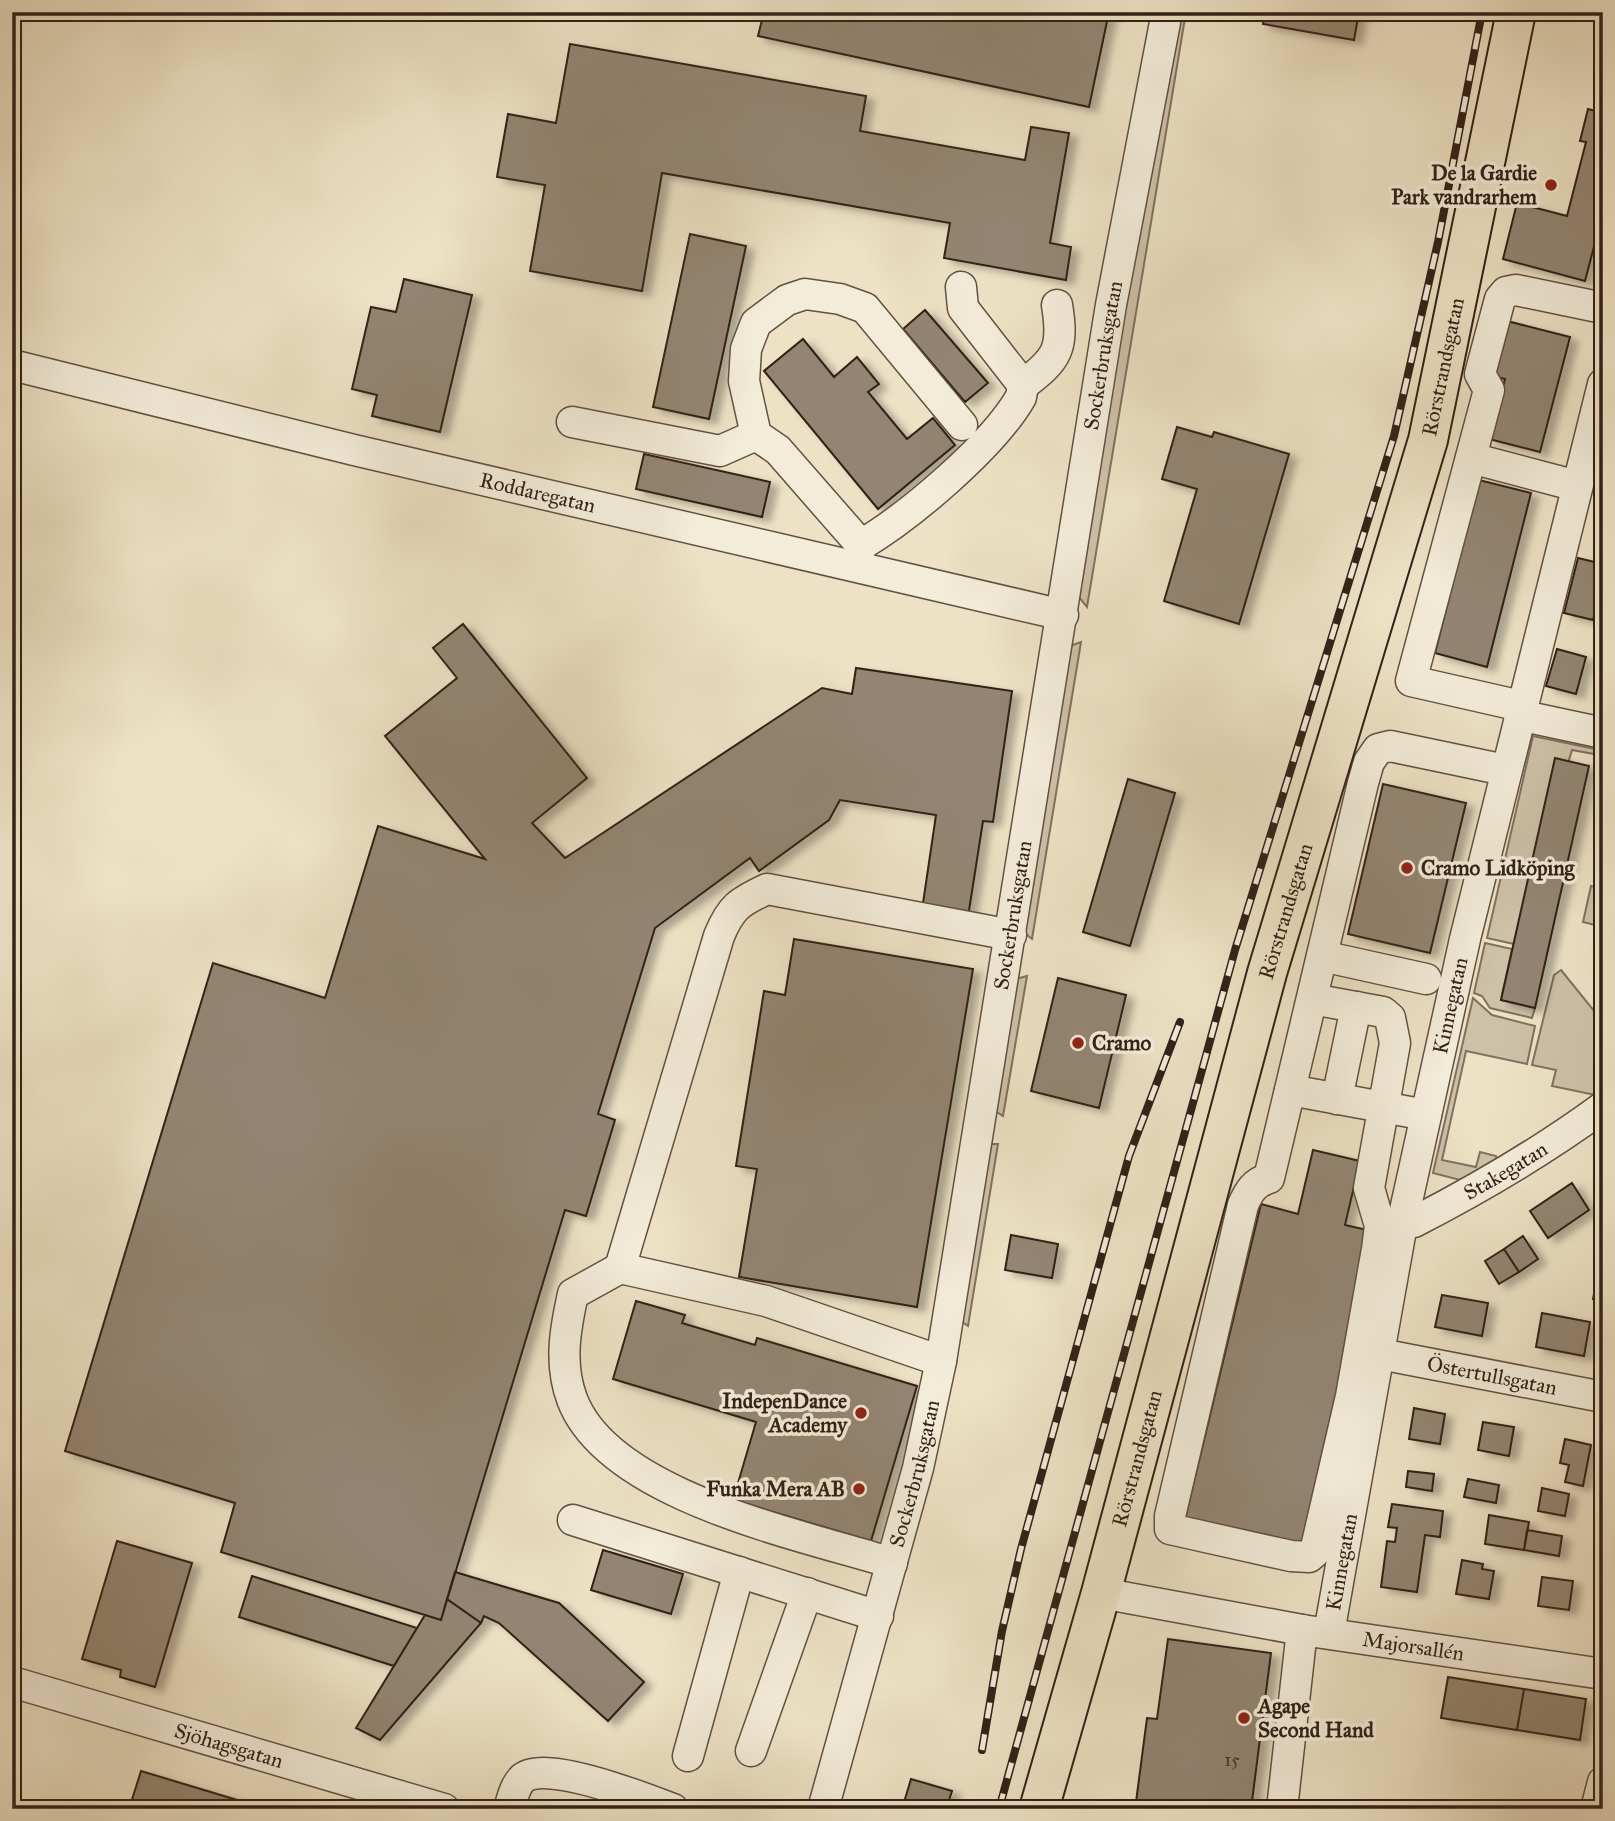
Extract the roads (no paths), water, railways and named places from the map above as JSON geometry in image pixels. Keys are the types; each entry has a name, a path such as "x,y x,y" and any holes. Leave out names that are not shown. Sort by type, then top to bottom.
{"main road":[{"name":"Rörstrandsgatan","path":"1039,1809 1101,1593 1267,973 1428,440 1461,294 1516,12"}],"street":[{"name":"Sockerbruksgatan","path":"823,1809 918,1468 941,1362 1111,305 1167,12"},
{"path":"961,287 963,308 1023,385"},
{"path":"1603,308 1516,290 1506,292 1500,299 1480,374 1489,390 1411,681 1603,733"},
{"path":"962,425 865,308 840,299 805,294 787,300 756,323 746,349 744,381 757,435 778,450 859,555 972,455 1016,406 1023,385 1058,352 1062,335 1057,305"},
{"name":"Roddaregatan","path":"12,365 354,450 859,555 1063,615"},
{"name":"Kinnegatan","path":"1282,1809 1316,1631 1380,1354 1402,1224 1426,1115 1520,710 1603,384"},
{"path":"572,422 720,451 757,435"},
{"path":"1471,457 1577,486"},
{"path":"1312,999 1383,1012 1390,1018 1395,1043 1369,1188 1380,1226 1351,1396 1315,1552 1310,1557 1291,1556 1170,1529 1170,1516 1243,1205 1250,1190 1260,1181 1269,1178 1322,956 1369,762 1378,749 1390,746 1506,770"},
{"path":"620,1268 719,936 729,912 767,889 1011,935"},
{"path":"1322,956 1426,979"},
{"path":"1336,1098 1356,1007"},
{"path":"1290,1090 1426,1115"},
{"name":"Stakegatan","path":"1402,1224 1419,1219 1489,1182 1556,1142 1603,1107"},
{"path":"892,1563 691,1501 616,1457 590,1429 572,1399 562,1344 573,1294 620,1268 766,1301 941,1362"},
{"name":"Östertullsgatan","path":"1380,1354 1603,1396"},
{"path":"573,1520 878,1616"},
{"path":"688,1756 739,1572"},
{"path":"751,1751 807,1593"},
{"name":"Majorsallén","path":"1101,1593 1316,1631 1603,1674"},
{"name":"Sjöhagsgatan","path":"12,1682 444,1809"},
{"path":"509,1809 522,1779 533,1773 544,1772 599,1784 673,1809"},
{"path":"1596,1809 1603,1782"}],"railway":[{"path":"999,1809 1235,950 1394,436 1438,242 1482,12"},
{"path":"982,1750 1002,1631 1021,1549 1129,1156 1180,1022"}],"place":[{"name":"De la Gardie Park vandrarhem","path":"1551,185"},
{"name":"Cramo Lidköping","path":"1407,868"},
{"name":"Cramo","path":"1078,1043"},
{"name":"IndepenDance Academy","path":"861,1413"},
{"name":"Funka Mera AB","path":"859,1489"},
{"name":"Agape Second Hand","path":"1244,1718"}]}
